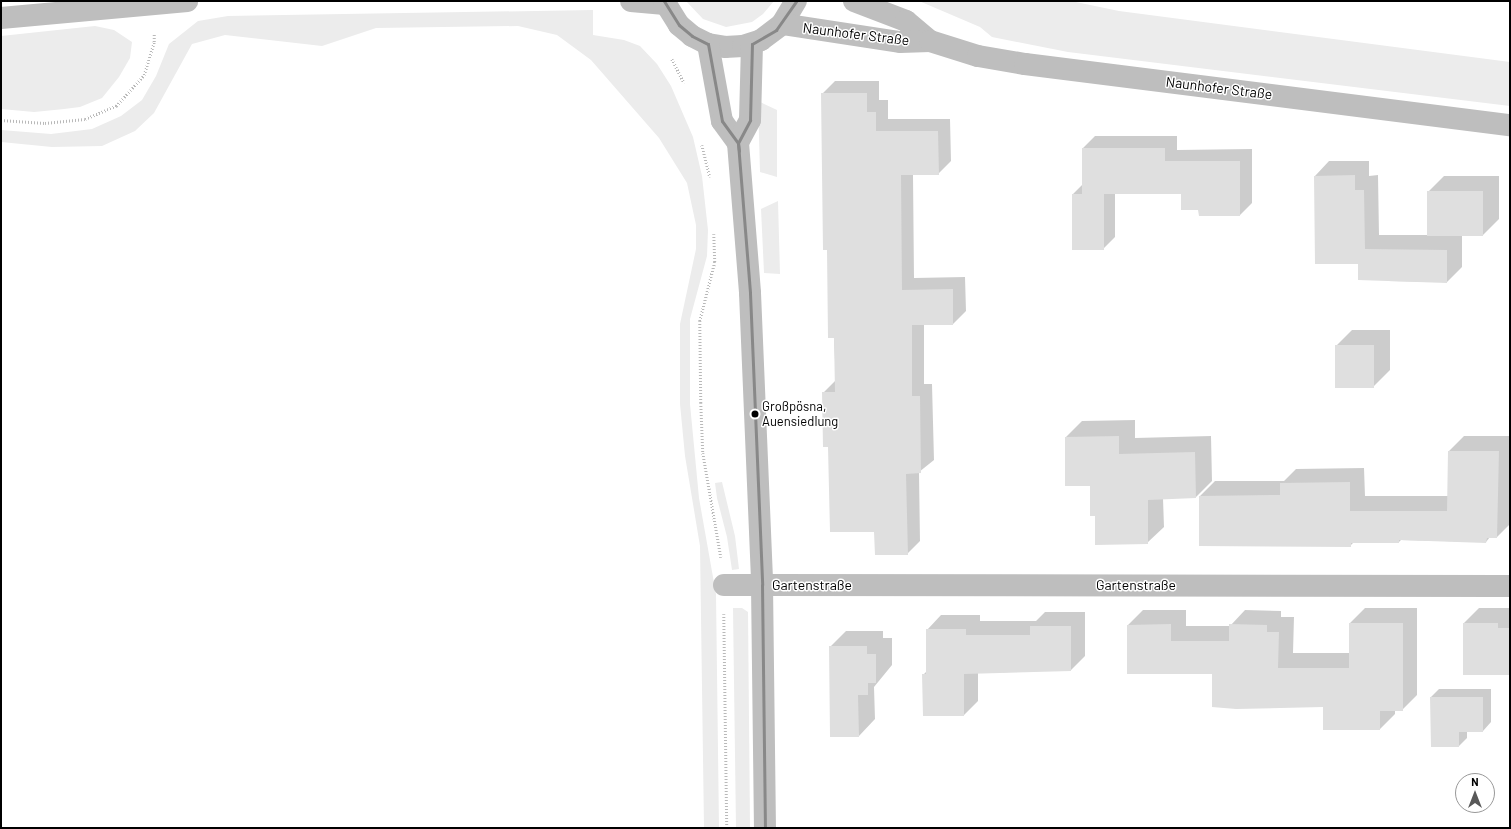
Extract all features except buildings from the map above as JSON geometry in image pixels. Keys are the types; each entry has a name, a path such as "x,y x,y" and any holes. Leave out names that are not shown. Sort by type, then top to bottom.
{"street":[{"path":"1,18 187,1"},
{"path":"631,1 664,2 679,25 692,36 708,44 725,47 752,44 782,24 796,1"},
{"name":"Naunhofer Straße","path":"854,1 906,21 930,41"},
{"name":"Naunhofer Straße","path":"782,24 900,42 930,41 978,56 1025,64 1510,125"},
{"path":"708,44 722,121 738,143 750,293 762,585 765,828"},
{"path":"738,143 750,120 752,44"},
{"name":"Gartenstraße","path":"724,585 1510,586"}],"path":[{"path":"1,120 45,123 85,119 116,106 144,75 154,42 152,4"},
{"path":"702,142 710,184"},
{"path":"714,231 715,262 700,321 701,403 703,453 720,540 724,585 727,828"}],"shaded area":[{"path":"686,1 774,1 763,14 752,22 726,27 703,19"},
{"path":"919,1 1071,1 1119,11 1510,62 1510,106 1068,52 992,37 980,27"},
{"path":"593,10 593,35 624,40 640,46 657,64 671,86 693,137 702,176 708,230 707,256 690,319 690,404 699,498 716,594 719,828 704,828 700,546 685,456 680,404 680,324 696,249 696,225 687,183 659,138 591,60 557,35 518,26 376,28 322,46 225,35 192,44 154,113 135,131 102,146 52,147 1,142 1,130 51,134 92,129 121,116 142,100 156,76 169,44 198,21 228,16"},
{"path":"95,26 114,30 132,42 130,58 119,77 102,98 80,107 64,109 34,112 1,109 1,36"},
{"path":"758,101 777,110 777,177 760,172"},
{"path":"778,201 780,274 764,273 761,209"},
{"path":"722,482 735,536 739,569 732,570 727,537 717,498 715,483"},
{"path":"733,608 742,608 748,612 750,828 736,828"}],"transit line":[{"path":"664,1 679,25 692,36 708,44 722,121 738,143 750,293 762,585 765,828"},
{"path":"739,151 738,143 750,120 752,44 776,30 796,1"}],"place":[{"name":"Großpösna, Auensiedlung","path":"755,414"}]}
